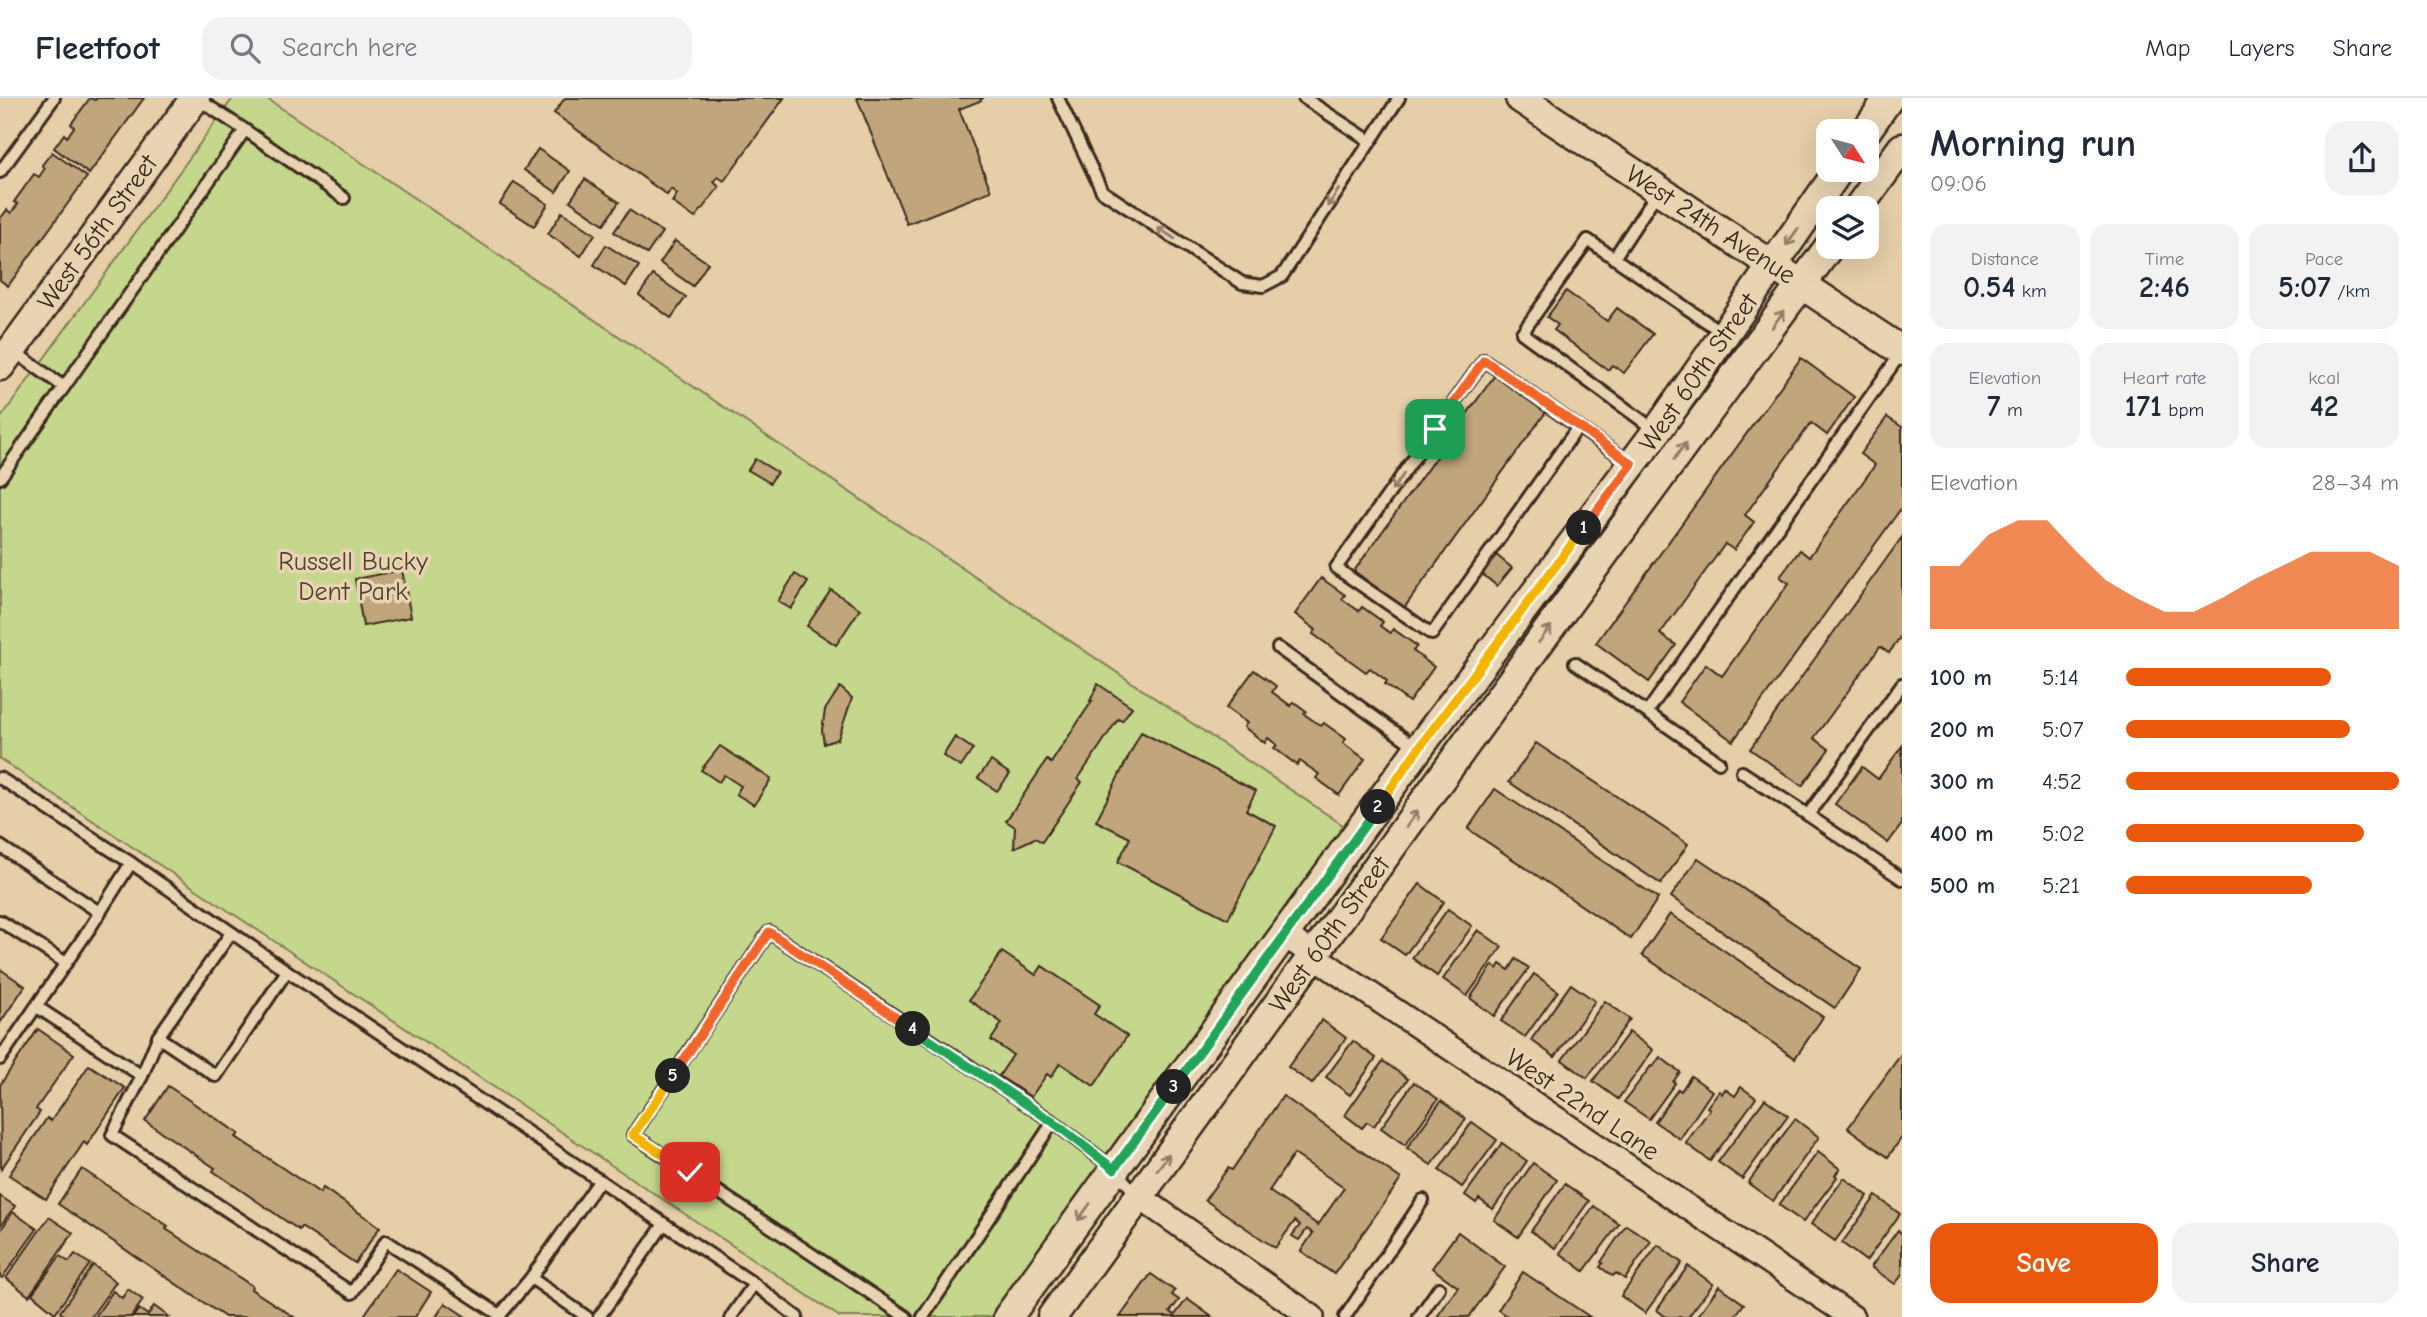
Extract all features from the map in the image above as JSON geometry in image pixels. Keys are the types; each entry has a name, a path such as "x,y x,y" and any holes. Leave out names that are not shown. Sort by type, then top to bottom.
{"street":[{"name":"West 56th Street","path":"4,353 195,98"},
{"name":"West 24th Avenue","path":"1520,98 1902,351"},
{"path":"1874,119 1889,98"},
{"path":"1867,196 1902,148"},
{"name":"West 60th Street","path":"1008,1317 1418,749 1657,431 1831,182"},
{"name":"West 60th Street","path":"1052,1317 1470,737 1820,259"},
{"path":"1470,737 1478,716 1474,674"},
{"name":"West 22nd Lane","path":"1284,935 1852,1317"},
{"path":"1138,1196 1299,1314"}],"lane":[{"path":"0,172 54,98"},
{"path":"195,98 344,198"},
{"path":"1058,98 1102,191 1242,283 1252,286 1263,286 1282,276 1399,98"},
{"path":"1304,98 1370,141"},
{"path":"0,478 245,131"},
{"path":"1614,258 1659,190"},
{"path":"1657,431 1522,334 1588,240 1724,334"},
{"path":"1648,712 1902,351"},
{"path":"4,353 64,387"},
{"path":"1578,427 1432,634 1336,568 1484,360 1632,464"},
{"path":"1278,648 1418,749"},
{"path":"1575,663 1719,762"},
{"path":"1808,815 1902,684"},
{"path":"1742,772 1902,879"},
{"path":"0,778 131,863 287,971 754,1284 797,1317"},
{"path":"0,846 99,912"},
{"path":"0,1059 131,863"},
{"path":"0,921 66,963"},
{"path":"906,1317 633,1135 769,932 1053,1122 1114,1169 1138,1196"},
{"path":"231,933 158,1037 142,1076 111,1135 352,1293 386,1241 499,1316 531,1278 600,1180"},
{"path":"158,1037 216,1076 287,971"},
{"path":"37,1007 142,1076"},
{"path":"923,1317 1053,1122"},
{"path":"1345,1317 1423,1200"},
{"path":"599,1317 664,1224"},
{"path":"531,1278 587,1317"},
{"path":"731,1317 754,1284"},
{"path":"1419,1317 1439,1288"}],"green space":[{"name":"Russell Bucky Dent Park","path":"233,98 266,98 1356,834 1015,1317 840,1317 0,759 0,419"}],"building":[{"path":"90,98 144,98 89,174 54,148 64,134 67,137 74,127 71,124"},
{"path":"565,98 784,98 724,181 718,177 714,182 719,187 695,218 672,202 677,194 671,189 667,195 554,113"},
{"path":"857,98 983,98 959,109 991,191 907,224"},
{"path":"538,149 570,171 556,192 524,170"},
{"path":"52,152 87,177 8,286 0,280 0,219 7,210 11,213 18,204 14,202 34,174 39,177 45,168 42,165"},
{"path":"585,179 619,202 604,224 570,201"},
{"path":"514,182 548,204 534,226 500,204"},
{"path":"629,210 662,232 647,254 614,232"},
{"path":"562,212 595,234 581,256 548,234"},
{"path":"675,241 708,263 693,286 660,263"},
{"path":"606,245 639,266 626,286 594,265"},
{"path":"653,275 686,297 671,318 639,295"},
{"path":"1566,291 1607,321 1617,308 1653,334 1624,373 1612,365 1608,370 1554,330 1558,325 1547,317"},
{"path":"1801,358 1854,397 1827,435 1811,423 1745,515 1754,522 1734,550 1725,544 1660,634 1676,645 1649,682 1596,643"},
{"path":"1495,375 1546,412 1404,608 1354,571"},
{"path":"1887,417 1902,427 1902,507 1733,741 1679,702 1706,664 1722,676 1789,583 1780,577 1800,550 1809,557 1875,465 1860,454"},
{"path":"755,459 777,472 770,483 748,470"},
{"path":"1902,537 1902,634 1889,653 1880,647 1814,738 1829,749 1802,786 1750,749"},
{"path":"1495,554 1512,568 1497,586 1480,572"},
{"path":"402,570 411,617 363,626 355,579"},
{"path":"795,574 808,582 791,609 778,601"},
{"path":"1321,578 1345,595 1342,599 1359,611 1362,607 1383,622 1380,626 1390,633 1393,629 1417,646 1413,651 1434,667 1409,702 1385,684 1387,681 1370,668 1366,672 1313,634 1316,630 1295,614"},
{"path":"831,590 860,609 836,645 807,626"},
{"path":"1254,670 1276,686 1272,692 1291,706 1294,702 1306,711 1304,714 1321,726 1324,723 1346,739 1343,743 1365,759 1339,795 1316,778 1319,774 1300,761 1297,765 1274,748 1277,745 1268,738 1265,743 1244,727 1247,723 1226,708"},
{"path":"1098,684 1132,707 1122,721 1118,719 1078,779 1082,782 1042,842 1035,838 1014,848 1015,827 1006,821 1047,760 1051,763 1092,701"},
{"path":"840,687 852,698 838,739 824,744 822,730 825,710"},
{"path":"1141,732 1256,791 1246,810 1276,826 1228,919 1118,862 1130,838 1096,821"},
{"path":"955,737 973,749 961,767 943,756"},
{"path":"1536,743 1688,844 1661,884 1509,782"},
{"path":"720,746 771,779 754,805 736,794 741,786 724,775 719,782 701,770"},
{"path":"1902,746 1902,824 1888,843 1835,804 1862,767 1878,779"},
{"path":"991,761 1010,774 997,791 978,778"},
{"path":"1495,789 1658,898 1631,939 1468,829"},
{"path":"1698,858 1861,969 1835,1008 1671,897"},
{"path":"1420,884 1444,902 1405,955 1381,938"},
{"path":"1448,909 1472,926 1437,976 1412,958"},
{"path":"1670,914 1823,1017 1795,1058 1642,955"},
{"path":"1478,930 1502,947 1467,996 1443,979"},
{"path":"1002,952 1036,975 1042,966 1100,1005 1094,1014 1127,1036 1094,1086 1060,1063 1051,1077 1047,1074 1031,1097 999,1076 1013,1055 991,1040 1002,1023 969,1000"},
{"path":"1516,959 1529,968 1494,1016 1470,998 1493,965 1497,969 1500,964 1509,970"},
{"path":"0,969 25,986 0,1023"},
{"path":"1534,974 1558,991 1525,1037 1501,1021"},
{"path":"1571,984 1595,1001 1555,1057 1531,1040"},
{"path":"1605,1001 1630,1019 1587,1078 1562,1060"},
{"path":"1322,1020 1346,1038 1312,1084 1288,1067"},
{"path":"38,1029 74,1054 36,1109 40,1112 1,1169 0,1085"},
{"path":"1629,1032 1653,1050 1618,1099 1593,1081"},
{"path":"1353,1041 1376,1058 1350,1095 1326,1077"},
{"path":"1902,1053 1902,1137 1888,1157 1848,1128"},
{"path":"1660,1057 1680,1072 1649,1119 1624,1102"},
{"path":"1383,1061 1408,1079 1374,1126 1367,1122 1362,1128 1345,1115"},
{"path":"89,1065 125,1088 46,1199 9,1175 47,1118 51,1121"},
{"path":"1691,1076 1712,1091 1680,1139 1655,1122 1678,1089 1681,1091"},
{"path":"1414,1082 1438,1099 1405,1145 1381,1128"},
{"path":"168,1086 239,1134 236,1137 320,1193 323,1188 380,1227 355,1263 301,1227 299,1230 145,1121"},
{"path":"1741,1087 1756,1098 1710,1161 1686,1143 1719,1091 1722,1094 1725,1089 1735,1096"},
{"path":"1283,1096 1401,1179 1334,1274 1301,1251 1313,1233 1307,1229 1299,1240 1292,1236 1300,1225 1295,1221 1275,1248 1205,1200 1228,1168 1232,1170","holes":["1294,1154 1344,1188 1318,1225 1269,1191"]},
{"path":"1765,1099 1788,1116 1742,1179 1718,1162"},
{"path":"1441,1101 1466,1119 1431,1165 1407,1148"},
{"path":"1795,1119 1819,1137 1773,1201 1748,1183"},
{"path":"1472,1122 1497,1140 1462,1187 1439,1170"},
{"path":"1502,1143 1527,1161 1493,1209 1479,1199 1476,1203 1465,1195"},
{"path":"1818,1152 1840,1169 1835,1175 1837,1177 1803,1222 1779,1205"},
{"path":"1533,1163 1557,1180 1518,1237 1494,1220"},
{"path":"82,1169 168,1226 166,1229 294,1317 225,1317 58,1204"},
{"path":"1844,1178 1868,1196 1835,1241 1811,1224"},
{"path":"1565,1184 1589,1201 1555,1248 1531,1231"},
{"path":"0,1196 15,1206 0,1226"},
{"path":"1876,1196 1900,1214 1866,1261 1842,1243"},
{"path":"1594,1206 1619,1224 1584,1271 1560,1253"},
{"path":"13,1212 37,1229 2,1278 0,1231"},
{"path":"49,1217 73,1233 29,1296 6,1278"},
{"path":"1626,1225 1651,1241 1625,1279 1616,1273 1613,1276 1600,1267"},
{"path":"1898,1230 1902,1234 1902,1275 1895,1284 1871,1267"},
{"path":"1458,1232 1505,1267 1469,1317 1437,1317 1458,1287 1432,1268"},
{"path":"1658,1245 1682,1263 1645,1313 1621,1296"},
{"path":"75,1254 90,1264 55,1313 32,1294 60,1256 69,1262"},
{"path":"93,1265 116,1282 91,1317 66,1317 60,1312"},
{"path":"1688,1266 1713,1284 1688,1317 1666,1317 1657,1310"},
{"path":"396,1269 431,1292 415,1317 363,1317"},
{"path":"1523,1272 1590,1317 1509,1317 1498,1310"},
{"path":"1151,1274 1175,1291 1172,1295 1179,1300 1170,1312 1175,1315 1187,1299 1212,1317 1120,1317"},
{"path":"1719,1286 1744,1304 1734,1317 1697,1317"},
{"path":"128,1289 143,1300 131,1317 95,1317 113,1291 122,1298"},
{"path":"445,1303 466,1317 436,1317"},
{"path":"154,1306 169,1317 133,1317 139,1309 148,1315"}],"route":[{"path":"690,1172 633,1135 769,932 1053,1122 1114,1169 1418,749 1632,464 1484,360 1435,429"}]}
